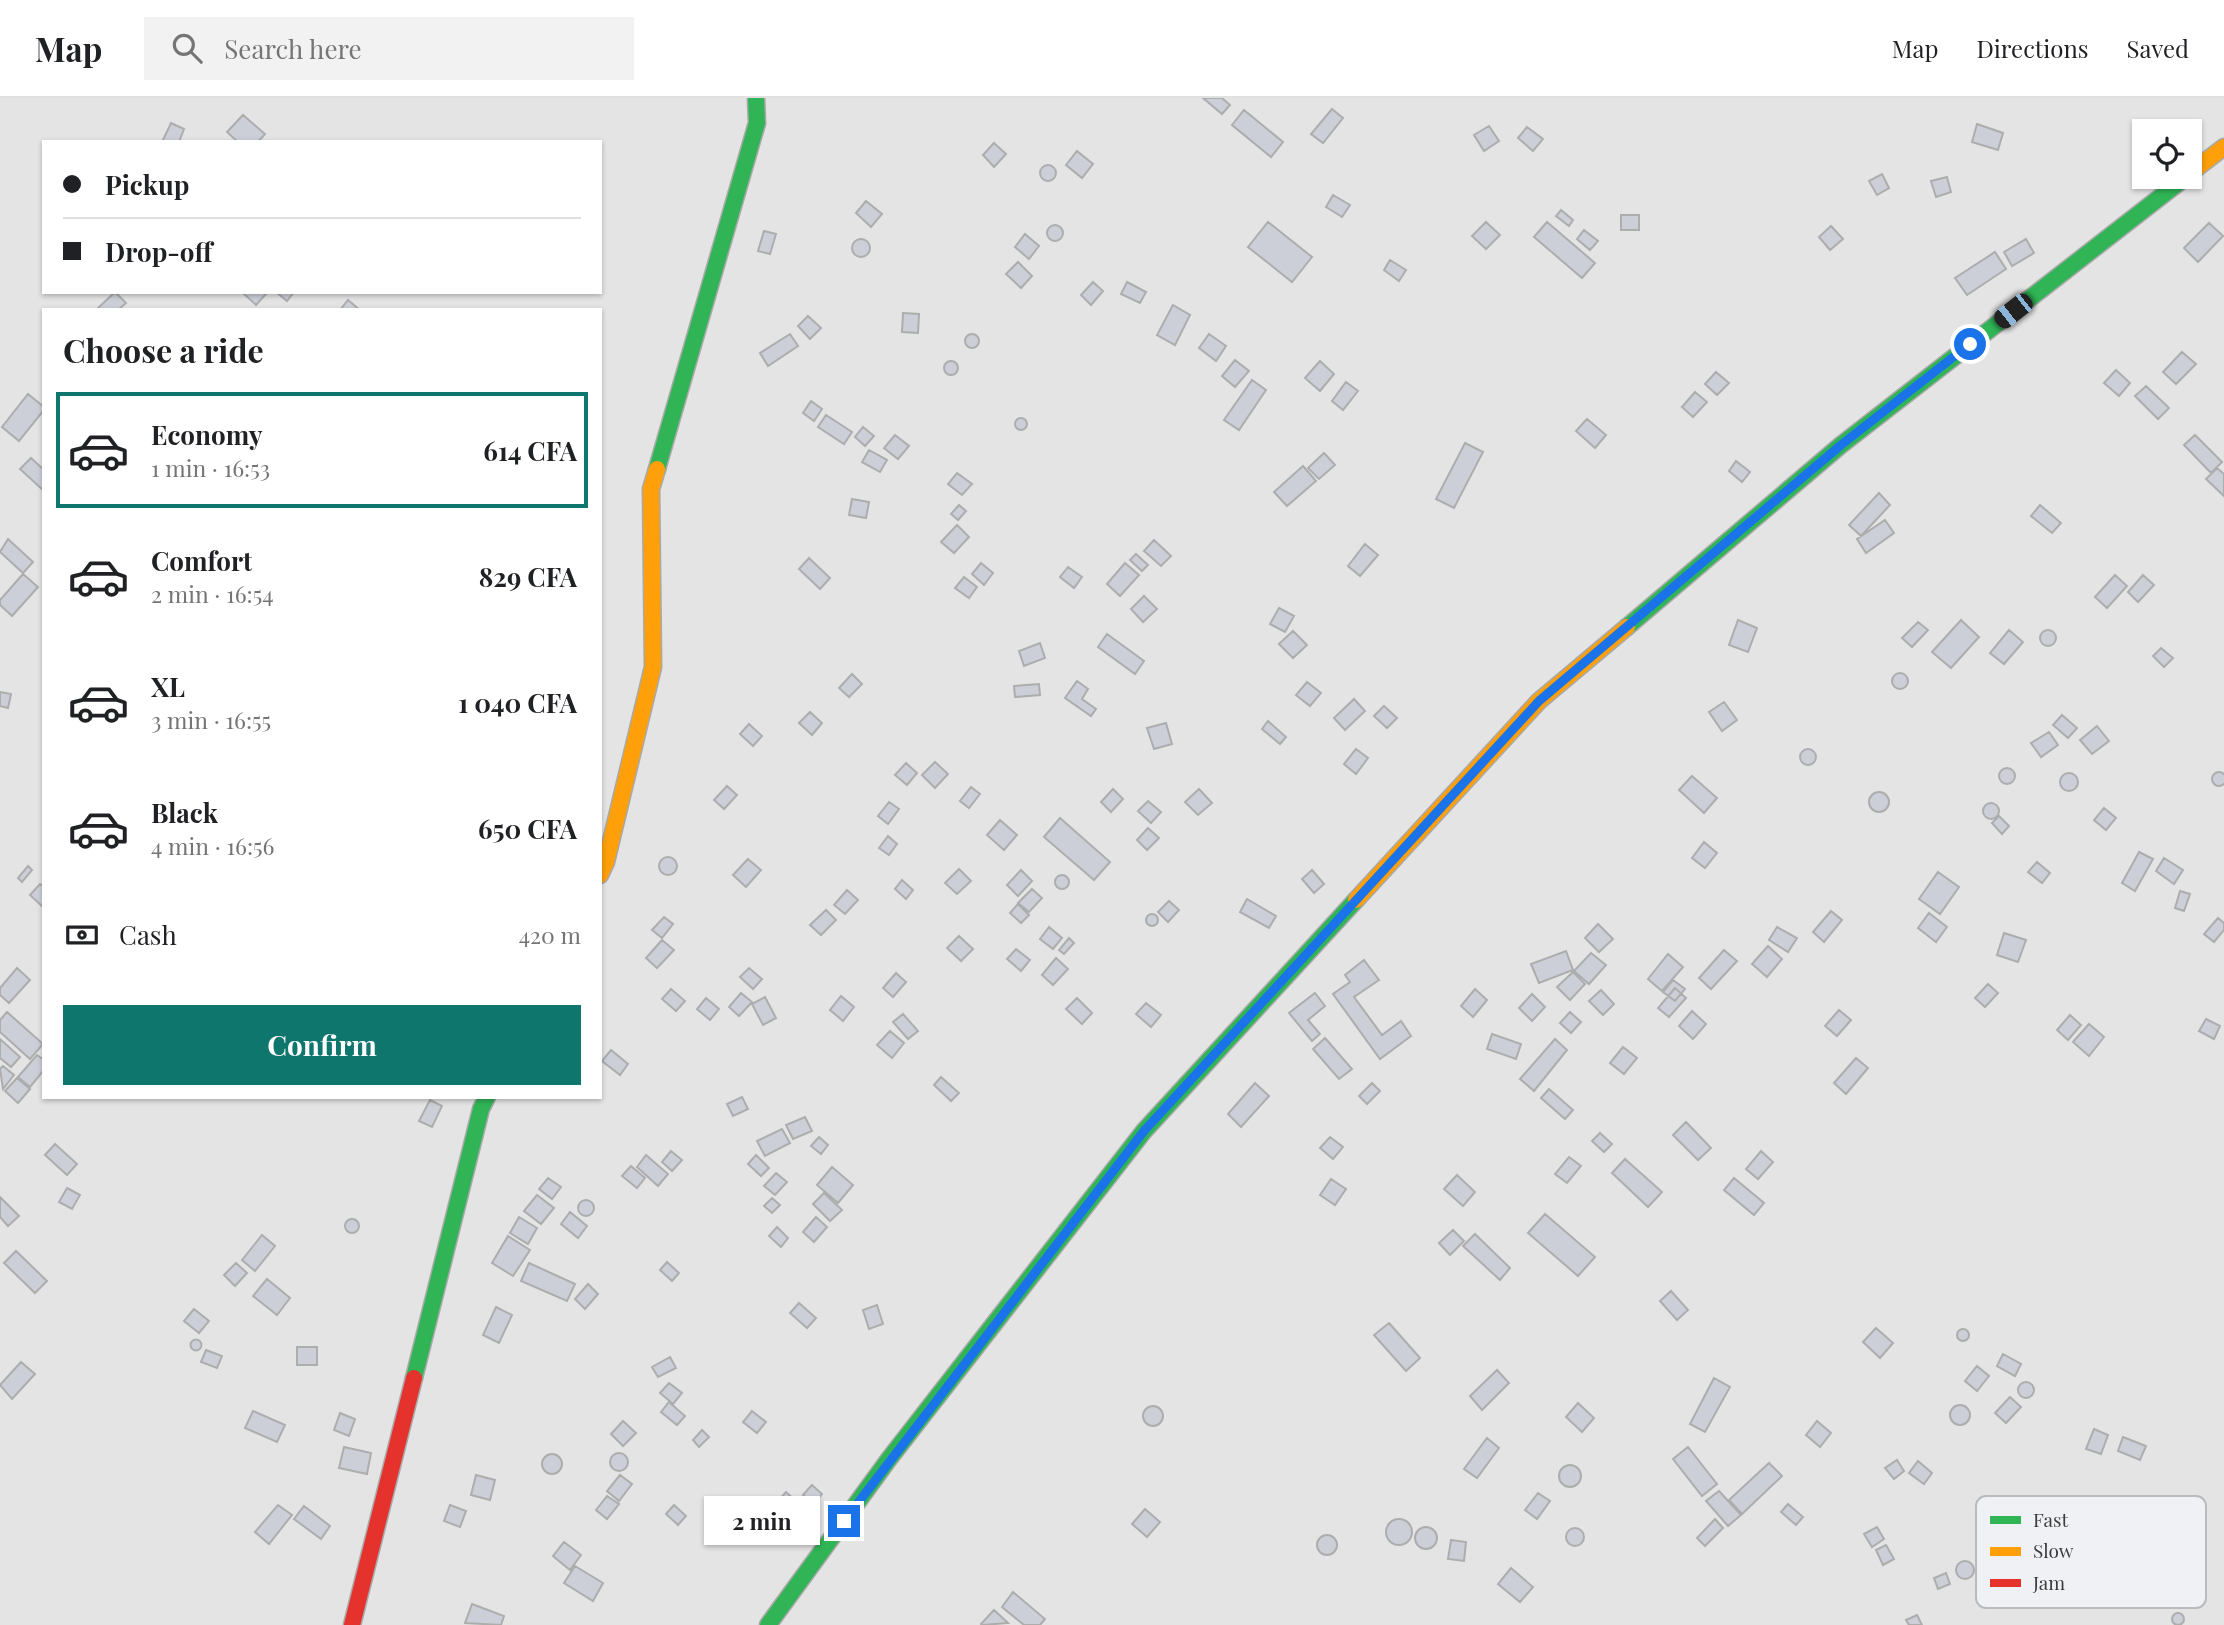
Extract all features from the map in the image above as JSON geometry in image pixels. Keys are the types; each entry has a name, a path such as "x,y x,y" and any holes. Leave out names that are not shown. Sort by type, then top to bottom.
{"street":[{"path":"602,871 607,862 653,667 651,489 757,123 756,98"},
{"path":"2202,164 2224,147"},
{"path":"768,1625 889,1459 1144,1131 1539,701 1841,445 2169,189"},
{"path":"352,1625 481,1109 487,1099"}],"building":[{"path":"1203,98 1222,98 1230,105 1222,114"},
{"path":"1332,109 1343,118 1323,143 1311,134"},
{"path":"1244,110 1283,142 1271,157 1232,125"},
{"path":"243,115 265,134 260,140 236,140 227,132"},
{"path":"171,123 184,129 180,140 163,140"},
{"path":"1977,124 2003,133 1998,150 1972,142"},
{"path":"1489,126 1499,141 1484,151 1474,135"},
{"path":"1527,127 1543,139 1533,151 1518,138"},
{"path":"994,143 1006,154 994,167 983,155"},
{"path":"1077,151 1093,164 1082,178 1066,165"},
{"path":"1048,165 1056,173 1048,181 1040,173"},
{"path":"1882,174 1889,188 1877,195 1869,181"},
{"path":"1947,177 1951,192 1936,197 1931,181"},
{"path":"1333,195 1350,205 1342,217 1326,207"},
{"path":"866,201 882,214 871,227 856,213"},
{"path":"1561,210 1573,220 1569,226 1556,216"},
{"path":"1621,215 1639,215 1639,230 1621,230"},
{"path":"1268,222 1312,257 1292,282 1248,247"},
{"path":"1486,222 1500,235 1486,249 1472,236"},
{"path":"1547,222 1595,263 1582,278 1534,237"},
{"path":"2209,223 2223,236 2198,262 2184,248"},
{"path":"1055,225 1061,227 1061,239 1055,241 1049,239 1047,233 1049,227"},
{"path":"1831,226 1843,239 1830,250 1819,237"},
{"path":"1584,230 1598,241 1590,250 1577,239"},
{"path":"764,231 776,234 770,254 758,251"},
{"path":"1025,234 1039,246 1029,259 1015,247"},
{"path":"861,239 867,242 870,248 867,254 861,257 855,254 852,248 855,242"},
{"path":"2026,239 2034,253 2012,266 2004,252"},
{"path":"1995,252 2006,269 1967,295 1955,278"},
{"path":"1390,260 1406,270 1399,281 1384,270"},
{"path":"1018,262 1032,276 1021,288 1006,274"},
{"path":"1093,282 1103,291 1091,305 1081,295"},
{"path":"1127,282 1146,292 1140,303 1121,294"},
{"path":"113,294 117,294 126,303 120,308 98,308"},
{"path":"244,294 266,294 256,305"},
{"path":"278,294 292,294 287,301"},
{"path":"348,300 358,308 342,308"},
{"path":"1173,305 1190,315 1175,345 1157,335"},
{"path":"903,313 919,314 918,333 902,332"},
{"path":"808,316 821,328 810,339 798,326"},
{"path":"790,334 798,346 768,366 760,353"},
{"path":"969,334 975,334 979,341 975,348 969,348 965,344 965,338"},
{"path":"1209,334 1226,346 1216,361 1199,348"},
{"path":"2182,352 2196,364 2176,384 2163,372"},
{"path":"1235,360 1249,371 1235,387 1222,376"},
{"path":"948,361 954,361 958,368 954,375 948,375 944,371 944,365"},
{"path":"1320,361 1334,374 1320,391 1305,378"},
{"path":"2116,370 2130,383 2119,396 2104,383"},
{"path":"1716,372 1729,383 1717,395 1705,384"},
{"path":"1252,380 1266,390 1239,430 1224,420"},
{"path":"1346,382 1358,391 1343,410 1332,401"},
{"path":"2146,386 2169,408 2158,419 2135,396"},
{"path":"1695,392 1707,402 1693,417 1682,407"},
{"path":"28,394 42,405 42,412 19,441 2,427"},
{"path":"811,401 822,409 814,421 803,413"},
{"path":"826,415 852,432 844,444 818,427"},
{"path":"1021,418 1027,424 1021,430 1015,424"},
{"path":"1587,419 1606,435 1595,448 1576,431"},
{"path":"863,427 874,436 865,446 855,437"},
{"path":"895,435 909,446 898,459 884,448"},
{"path":"2195,435 2222,462 2211,473 2184,445"},
{"path":"1465,443 1483,452 1454,508 1436,499"},
{"path":"869,450 887,460 880,472 862,462"},
{"path":"1324,453 1335,465 1319,479 1308,468"},
{"path":"31,458 42,468 42,489 20,469"},
{"path":"1736,461 1750,472 1742,482 1729,471"},
{"path":"1303,466 1316,481 1287,506 1274,492"},
{"path":"2217,468 2224,474 2224,496 2206,479"},
{"path":"957,473 972,484 962,495 948,484"},
{"path":"1879,493 1890,505 1861,536 1849,525"},
{"path":"852,499 869,502 866,518 849,515"},
{"path":"959,505 966,511 958,520 951,514"},
{"path":"2040,505 2061,523 2052,533 2031,516"},
{"path":"1885,520 1894,533 1866,553 1857,539"},
{"path":"957,525 969,537 954,553 941,542"},
{"path":"8,539 33,562 23,573 0,552"},
{"path":"1154,540 1171,556 1161,566 1144,551"},
{"path":"1365,544 1378,555 1360,576 1348,566"},
{"path":"1136,554 1148,565 1142,571 1130,560"},
{"path":"809,558 830,578 820,589 799,569"},
{"path":"981,563 993,573 984,585 972,574"},
{"path":"1125,563 1139,575 1120,596 1107,584"},
{"path":"1068,567 1082,577 1074,588 1060,577"},
{"path":"23,574 38,587 12,616 0,605 0,600"},
{"path":"2115,575 2127,586 2107,608 2095,597"},
{"path":"2143,575 2154,585 2138,602 2128,592"},
{"path":"964,577 977,587 969,598 955,588"},
{"path":"1144,596 1157,609 1143,622 1131,609"},
{"path":"1279,608 1294,616 1285,632 1270,624"},
{"path":"1738,620 1757,628 1748,652 1729,645"},
{"path":"1961,620 1979,637 1951,668 1932,652"},
{"path":"1918,622 1928,630 1912,647 1902,638"},
{"path":"2009,630 2023,642 2004,664 1990,653"},
{"path":"2045,630 2051,630 2056,638 2054,644 2045,646 2040,641 2040,635"},
{"path":"1293,631 1307,645 1293,658 1279,644"},
{"path":"1107,634 1144,661 1135,674 1098,647"},
{"path":"1040,643 1045,658 1024,666 1019,651"},
{"path":"2161,648 2173,658 2164,667 2153,656"},
{"path":"1900,673 1906,675 1906,687 1900,689 1894,687 1892,681 1894,675"},
{"path":"852,674 862,684 849,697 839,688"},
{"path":"1077,681 1088,689 1082,699 1096,709 1091,716 1065,698"},
{"path":"1307,682 1321,693 1310,706 1296,695"},
{"path":"1039,684 1040,695 1015,697 1014,686"},
{"path":"0,692 11,694 8,708 0,706"},
{"path":"1354,699 1365,711 1345,730 1334,718"},
{"path":"1724,702 1737,720 1722,731 1709,712"},
{"path":"1384,706 1397,718 1387,728 1374,716"},
{"path":"810,712 822,723 812,735 799,723"},
{"path":"2062,715 2077,728 2068,738 2053,725"},
{"path":"1268,721 1286,737 1280,744 1262,729"},
{"path":"1166,723 1172,744 1154,749 1147,728"},
{"path":"749,724 762,736 753,746 740,734"},
{"path":"2097,726 2109,741 2092,754 2080,740"},
{"path":"2049,732 2058,745 2041,757 2031,743"},
{"path":"1356,749 1368,758 1356,774 1344,764"},
{"path":"1808,749 1814,751 1814,763 1808,765 1802,763 1800,757 1802,751"},
{"path":"935,762 948,774 935,788 922,775"},
{"path":"906,763 917,773 907,785 895,775"},
{"path":"2004,768 2010,768 2015,776 2013,782 2004,784 1999,779 1999,773"},
{"path":"2069,773 2075,776 2078,782 2075,788 2069,791 2063,788 2060,782 2063,776"},
{"path":"2214,774 2224,774 2224,784 2214,784"},
{"path":"1692,776 1717,798 1704,813 1679,790"},
{"path":"727,786 737,795 724,809 714,800"},
{"path":"971,787 980,794 969,808 960,801"},
{"path":"1113,789 1123,799 1111,812 1101,802"},
{"path":"1199,789 1212,803 1198,815 1185,802"},
{"path":"1879,792 1886,795 1889,802 1886,809 1879,812 1872,809 1869,802 1872,795"},
{"path":"1148,801 1161,812 1151,823 1138,811"},
{"path":"889,802 899,809 888,824 878,816"},
{"path":"1991,803 1997,805 1997,817 1991,819 1985,817 1983,811 1985,805"},
{"path":"2104,808 2116,818 2106,830 2094,820"},
{"path":"1999,816 2009,826 2002,834 1992,823"},
{"path":"1060,818 1110,862 1094,880 1044,837"},
{"path":"1000,820 1017,835 1004,850 987,835"},
{"path":"1148,828 1159,838 1147,850 1137,840"},
{"path":"888,836 897,844 889,855 879,848"},
{"path":"1704,842 1717,853 1705,868 1692,858"},
{"path":"2139,852 2153,859 2135,891 2122,883"},
{"path":"668,857 674,860 677,866 674,872 668,875 662,872 659,866 662,860"},
{"path":"2164,858 2183,870 2174,884 2156,871"},
{"path":"748,859 761,870 746,887 733,875"},
{"path":"2037,862 2050,873 2042,883 2028,872"},
{"path":"28,866 32,870 22,882 18,878"},
{"path":"959,869 971,881 957,894 945,883"},
{"path":"1021,870 1032,881 1018,896 1007,885"},
{"path":"1312,870 1324,884 1314,893 1302,879"},
{"path":"1938,872 1959,887 1940,914 1919,899"},
{"path":"1059,875 1065,875 1069,882 1065,889 1059,889 1055,885 1055,879"},
{"path":"902,880 913,890 906,899 895,889"},
{"path":"40,884 42,886 42,906 30,895"},
{"path":"1032,889 1042,898 1029,912 1018,903"},
{"path":"847,890 858,900 845,914 834,905"},
{"path":"2180,891 2190,894 2184,911 2175,908"},
{"path":"1247,899 1276,916 1269,928 1240,912"},
{"path":"1169,901 1179,910 1168,922 1158,912"},
{"path":"1018,904 1029,915 1021,923 1010,913"},
{"path":"826,910 836,920 821,935 810,925"},
{"path":"1831,911 1842,920 1824,942 1813,932"},
{"path":"1929,913 1947,927 1936,942 1918,928"},
{"path":"1152,914 1158,920 1152,926 1146,920"},
{"path":"664,917 673,924 662,938 652,930"},
{"path":"2218,918 2224,923 2224,930 2214,942 2204,934"},
{"path":"1598,924 1613,939 1599,952 1585,938"},
{"path":"1049,927 1062,938 1053,949 1040,939"},
{"path":"1777,927 1797,938 1788,952 1769,940"},
{"path":"2004,933 2026,940 2018,962 1997,955"},
{"path":"959,936 973,949 961,961 947,948"},
{"path":"1069,938 1074,943 1064,954 1059,950"},
{"path":"662,940 674,950 657,968 646,958"},
{"path":"1768,946 1782,959 1767,977 1752,964"},
{"path":"1016,949 1030,960 1021,971 1007,959"},
{"path":"1724,950 1737,961 1711,989 1699,978"},
{"path":"1566,951 1573,970 1539,983 1531,964"},
{"path":"1591,953 1606,965 1589,984 1574,971"},
{"path":"1668,954 1683,967 1662,991 1648,979"},
{"path":"1056,958 1068,969 1053,985 1042,975"},
{"path":"1364,960 1379,980 1354,997 1382,1035 1401,1021 1411,1036 1380,1059 1333,994 1350,982 1345,975"},
{"path":"17,968 30,980 9,1003 0,995 0,988"},
{"path":"749,968 762,979 753,989 740,977"},
{"path":"1573,972 1585,984 1570,1000 1557,987"},
{"path":"896,973 906,982 893,997 883,988"},
{"path":"1673,980 1685,989 1675,1001 1663,992"},
{"path":"1988,984 1998,993 1985,1007 1975,998"},
{"path":"1675,988 1686,998 1669,1017 1658,1008"},
{"path":"671,989 685,1001 676,1011 662,999"},
{"path":"1475,989 1487,1000 1473,1017 1461,1006"},
{"path":"1601,990 1614,1004 1603,1015 1589,1001"},
{"path":"741,993 752,1002 739,1016 729,1007"},
{"path":"1315,993 1325,1006 1308,1020 1320,1034 1312,1041 1289,1013"},
{"path":"1532,994 1545,1007 1532,1021 1519,1008"},
{"path":"841,996 854,1007 843,1021 830,1010"},
{"path":"765,997 776,1018 763,1025 752,1004"},
{"path":"706,998 719,1009 710,1020 697,1009"},
{"path":"1077,998 1092,1013 1082,1024 1066,1009"},
{"path":"1146,1003 1161,1015 1151,1027 1136,1014"},
{"path":"1839,1010 1851,1020 1837,1036 1825,1026"},
{"path":"1692,1011 1706,1024 1693,1039 1679,1026"},
{"path":"7,1012 42,1043 30,1059 0,1032 0,1020"},
{"path":"1570,1012 1581,1022 1571,1033 1560,1023"},
{"path":"903,1014 918,1031 908,1039 893,1022"},
{"path":"2070,1015 2081,1025 2068,1040 2057,1030"},
{"path":"2206,1019 2220,1026 2214,1039 2199,1031"},
{"path":"2089,1024 2104,1037 2089,1056 2073,1042"},
{"path":"890,1031 904,1043 892,1058 877,1045"},
{"path":"1492,1034 1521,1044 1516,1059 1487,1049"},
{"path":"1325,1038 1352,1069 1339,1079 1313,1049"},
{"path":"0,1039 20,1057 11,1067 0,1058"},
{"path":"1555,1039 1567,1050 1534,1091 1520,1079"},
{"path":"1623,1047 1637,1058 1624,1074 1610,1063"},
{"path":"611,1050 628,1064 620,1075 602,1061"},
{"path":"37,1055 42,1059 42,1072 30,1087 18,1077"},
{"path":"1856,1058 1868,1068 1846,1094 1834,1083"},
{"path":"3,1066 14,1075 3,1089 0,1069"},
{"path":"941,1077 959,1093 951,1101 934,1085"},
{"path":"17,1078 30,1089 18,1103 5,1091"},
{"path":"1255,1083 1269,1096 1241,1127 1228,1114"},
{"path":"1372,1083 1380,1091 1367,1104 1359,1096"},
{"path":"1549,1089 1573,1110 1565,1119 1541,1098"},
{"path":"742,1097 748,1109 733,1116 727,1104"},
{"path":"430,1100 442,1106 432,1127 419,1121"},
{"path":"805,1117 812,1131 793,1139 786,1125"},
{"path":"1686,1122 1711,1148 1698,1160 1673,1135"},
{"path":"782,1129 790,1143 765,1156 757,1141"},
{"path":"1600,1133 1612,1144 1604,1152 1592,1141"},
{"path":"819,1137 828,1145 821,1154 811,1146"},
{"path":"1330,1137 1343,1147 1333,1159 1320,1148"},
{"path":"55,1144 77,1164 67,1175 45,1155"},
{"path":"671,1151 682,1160 672,1171 662,1162"},
{"path":"1761,1151 1773,1162 1758,1179 1746,1169"},
{"path":"646,1155 668,1174 658,1186 637,1167"},
{"path":"756,1155 769,1168 761,1176 748,1164"},
{"path":"1569,1157 1581,1166 1567,1183 1555,1174"},
{"path":"1625,1159 1662,1192 1648,1207 1612,1173"},
{"path":"631,1166 645,1178 637,1188 622,1176"},
{"path":"832,1167 853,1185 838,1203 817,1185"},
{"path":"776,1173 787,1182 775,1195 764,1186"},
{"path":"1457,1175 1475,1192 1463,1206 1444,1189"},
{"path":"548,1178 561,1187 552,1199 539,1189"},
{"path":"1734,1178 1764,1203 1754,1215 1724,1190"},
{"path":"1331,1179 1346,1189 1335,1205 1320,1195"},
{"path":"67,1188 80,1195 72,1209 59,1202"},
{"path":"824,1193 842,1210 830,1221 813,1204"},
{"path":"537,1195 554,1208 541,1224 524,1211"},
{"path":"0,1197 19,1216 8,1226 0,1217"},
{"path":"772,1198 780,1205 772,1213 764,1206"},
{"path":"586,1200 592,1202 592,1214 586,1216 580,1214 578,1208 580,1202"},
{"path":"570,1212 587,1226 578,1238 561,1224"},
{"path":"1545,1214 1595,1257 1578,1276 1528,1233"},
{"path":"519,1217 537,1228 528,1244 510,1233"},
{"path":"816,1217 827,1227 814,1242 803,1232"},
{"path":"352,1219 357,1221 357,1231 352,1233 347,1231 345,1226 347,1221"},
{"path":"777,1227 788,1238 781,1247 769,1236"},
{"path":"1453,1230 1464,1241 1450,1255 1439,1243"},
{"path":"1475,1234 1510,1268 1500,1280 1463,1246"},
{"path":"262,1235 275,1246 255,1271 242,1260"},
{"path":"508,1236 530,1250 513,1276 492,1263"},
{"path":"16,1251 47,1281 35,1293 4,1263"},
{"path":"667,1262 679,1273 672,1281 660,1270"},
{"path":"236,1263 247,1273 235,1286 224,1275"},
{"path":"529,1263 575,1284 567,1301 521,1281"},
{"path":"267,1279 290,1298 277,1315 253,1296"},
{"path":"588,1284 598,1294 585,1309 575,1299"},
{"path":"1671,1291 1688,1310 1677,1320 1660,1301"},
{"path":"799,1303 816,1318 807,1328 790,1313"},
{"path":"877,1305 883,1324 869,1329 863,1310"},
{"path":"496,1307 512,1315 499,1343 483,1335"},
{"path":"194,1309 209,1321 199,1333 184,1321"},
{"path":"1389,1323 1420,1358 1406,1371 1374,1335"},
{"path":"1876,1328 1893,1343 1880,1358 1863,1342"},
{"path":"1963,1329 1969,1335 1963,1341 1957,1335"},
{"path":"196,1339 202,1345 196,1351 190,1345"},
{"path":"297,1347 317,1347 317,1365 297,1365"},
{"path":"206,1350 222,1356 217,1368 201,1362"},
{"path":"2003,1354 2021,1364 2015,1376 1997,1366"},
{"path":"670,1357 676,1368 658,1377 652,1367"},
{"path":"21,1362 35,1374 12,1399 0,1385"},
{"path":"1977,1366 1989,1376 1977,1391 1965,1381"},
{"path":"1497,1370 1509,1383 1482,1410 1470,1396"},
{"path":"1714,1378 1730,1387 1705,1432 1690,1424"},
{"path":"2026,1382 2032,1384 2032,1396 2026,1398 2020,1396 2018,1390 2020,1384"},
{"path":"669,1383 682,1393 673,1404 660,1393"},
{"path":"2010,1397 2021,1407 2006,1423 1995,1413"},
{"path":"669,1402 685,1416 677,1425 661,1412"},
{"path":"1578,1403 1594,1418 1582,1432 1566,1417"},
{"path":"1960,1405 1967,1408 1970,1415 1967,1422 1960,1425 1953,1422 1950,1415 1953,1408"},
{"path":"1153,1406 1160,1409 1163,1416 1160,1423 1153,1426 1146,1423 1143,1416 1146,1409"},
{"path":"253,1411 285,1425 277,1442 245,1428"},
{"path":"752,1411 766,1422 757,1433 743,1422"},
{"path":"340,1413 355,1419 349,1436 334,1430"},
{"path":"623,1421 636,1433 623,1446 611,1434"},
{"path":"1817,1421 1831,1433 1820,1447 1806,1435"},
{"path":"2094,1429 2108,1435 2101,1454 2086,1449"},
{"path":"702,1430 709,1437 699,1447 693,1440"},
{"path":"2123,1437 2146,1446 2140,1460 2118,1451"},
{"path":"1487,1438 1499,1448 1477,1478 1464,1469"},
{"path":"344,1447 371,1453 367,1474 339,1468"},
{"path":"1688,1447 1717,1484 1702,1496 1673,1459"},
{"path":"619,1453 625,1456 628,1462 625,1468 619,1471 613,1468 610,1462 613,1456"},
{"path":"552,1454 559,1457 562,1464 559,1471 552,1474 545,1471 542,1464 545,1457"},
{"path":"1897,1460 1904,1471 1894,1479 1885,1468"},
{"path":"1918,1461 1932,1473 1924,1484 1909,1473"},
{"path":"1769,1463 1782,1476 1742,1514 1729,1500"},
{"path":"1570,1465 1578,1468 1581,1476 1578,1484 1570,1487 1562,1484 1559,1476 1562,1468"},
{"path":"476,1475 495,1480 490,1500 471,1495"},
{"path":"620,1475 632,1484 619,1501 607,1491"},
{"path":"812,1485 822,1494 814,1504 803,1495"},
{"path":"1719,1491 1741,1515 1728,1526 1706,1501"},
{"path":"786,1492 799,1504 787,1517 774,1506"},
{"path":"1538,1493 1550,1501 1537,1519 1525,1510"},
{"path":"607,1496 619,1504 607,1519 596,1510"},
{"path":"1788,1504 1803,1517 1796,1525 1781,1512"},
{"path":"278,1505 292,1515 269,1544 255,1532"},
{"path":"450,1505 466,1511 460,1527 444,1521"},
{"path":"674,1505 686,1516 678,1525 666,1514"},
{"path":"304,1506 330,1526 321,1539 294,1519"},
{"path":"1145,1509 1160,1522 1147,1537 1132,1524"},
{"path":"723,1518 739,1529 733,1539 716,1528"},
{"path":"1399,1519 1408,1523 1412,1532 1408,1541 1399,1545 1390,1541 1386,1532 1390,1523"},
{"path":"1715,1519 1723,1528 1705,1546 1697,1538"},
{"path":"1426,1527 1434,1530 1437,1538 1434,1546 1426,1549 1418,1546 1415,1538 1418,1530"},
{"path":"1877,1527 1884,1539 1872,1547 1864,1534"},
{"path":"1575,1528 1581,1531 1584,1537 1581,1543 1575,1546 1569,1543 1566,1537 1569,1531"},
{"path":"1327,1535 1334,1538 1337,1545 1334,1552 1327,1555 1320,1552 1317,1545 1320,1538"},
{"path":"1451,1540 1466,1542 1464,1561 1448,1559"},
{"path":"564,1542 581,1555 570,1570 553,1556"},
{"path":"1886,1545 1894,1559 1883,1565 1876,1550"},
{"path":"1965,1561 1971,1564 1974,1570 1971,1576 1965,1579 1959,1576 1956,1570 1959,1564"},
{"path":"575,1566 603,1583 593,1601 564,1583"},
{"path":"1511,1568 1533,1587 1520,1602 1498,1584"},
{"path":"1946,1573 1950,1584 1938,1589 1934,1578"},
{"path":"1013,1592 1045,1619 1040,1625 1024,1625 1002,1607"},
{"path":"472,1604 504,1616 501,1625 465,1623"},
{"path":"994,1610 1008,1623 982,1625 981,1624"},
{"path":"2178,1613 2184,1619 2178,1625 2172,1619"},
{"path":"1917,1615 1922,1625 1909,1625 1906,1620"}],"traffic: fast":[{"path":"657,469 757,123 756,98"},
{"path":"1627,627 1841,445 2171,189"},
{"path":"768,1625 889,1459 1144,1131 1356,900"},
{"path":"414,1378 481,1109 486,1099"}],"traffic: slow":[{"path":"2202,164 2224,147"},
{"path":"602,871 653,667 651,489 657,469"},
{"path":"1356,900 1539,701 1627,627"}],"traffic: jam":[{"path":"352,1625 414,1378"}],"route":[{"path":"844,1521 889,1459 1144,1131 1539,701 1841,445 1970,344"}]}
